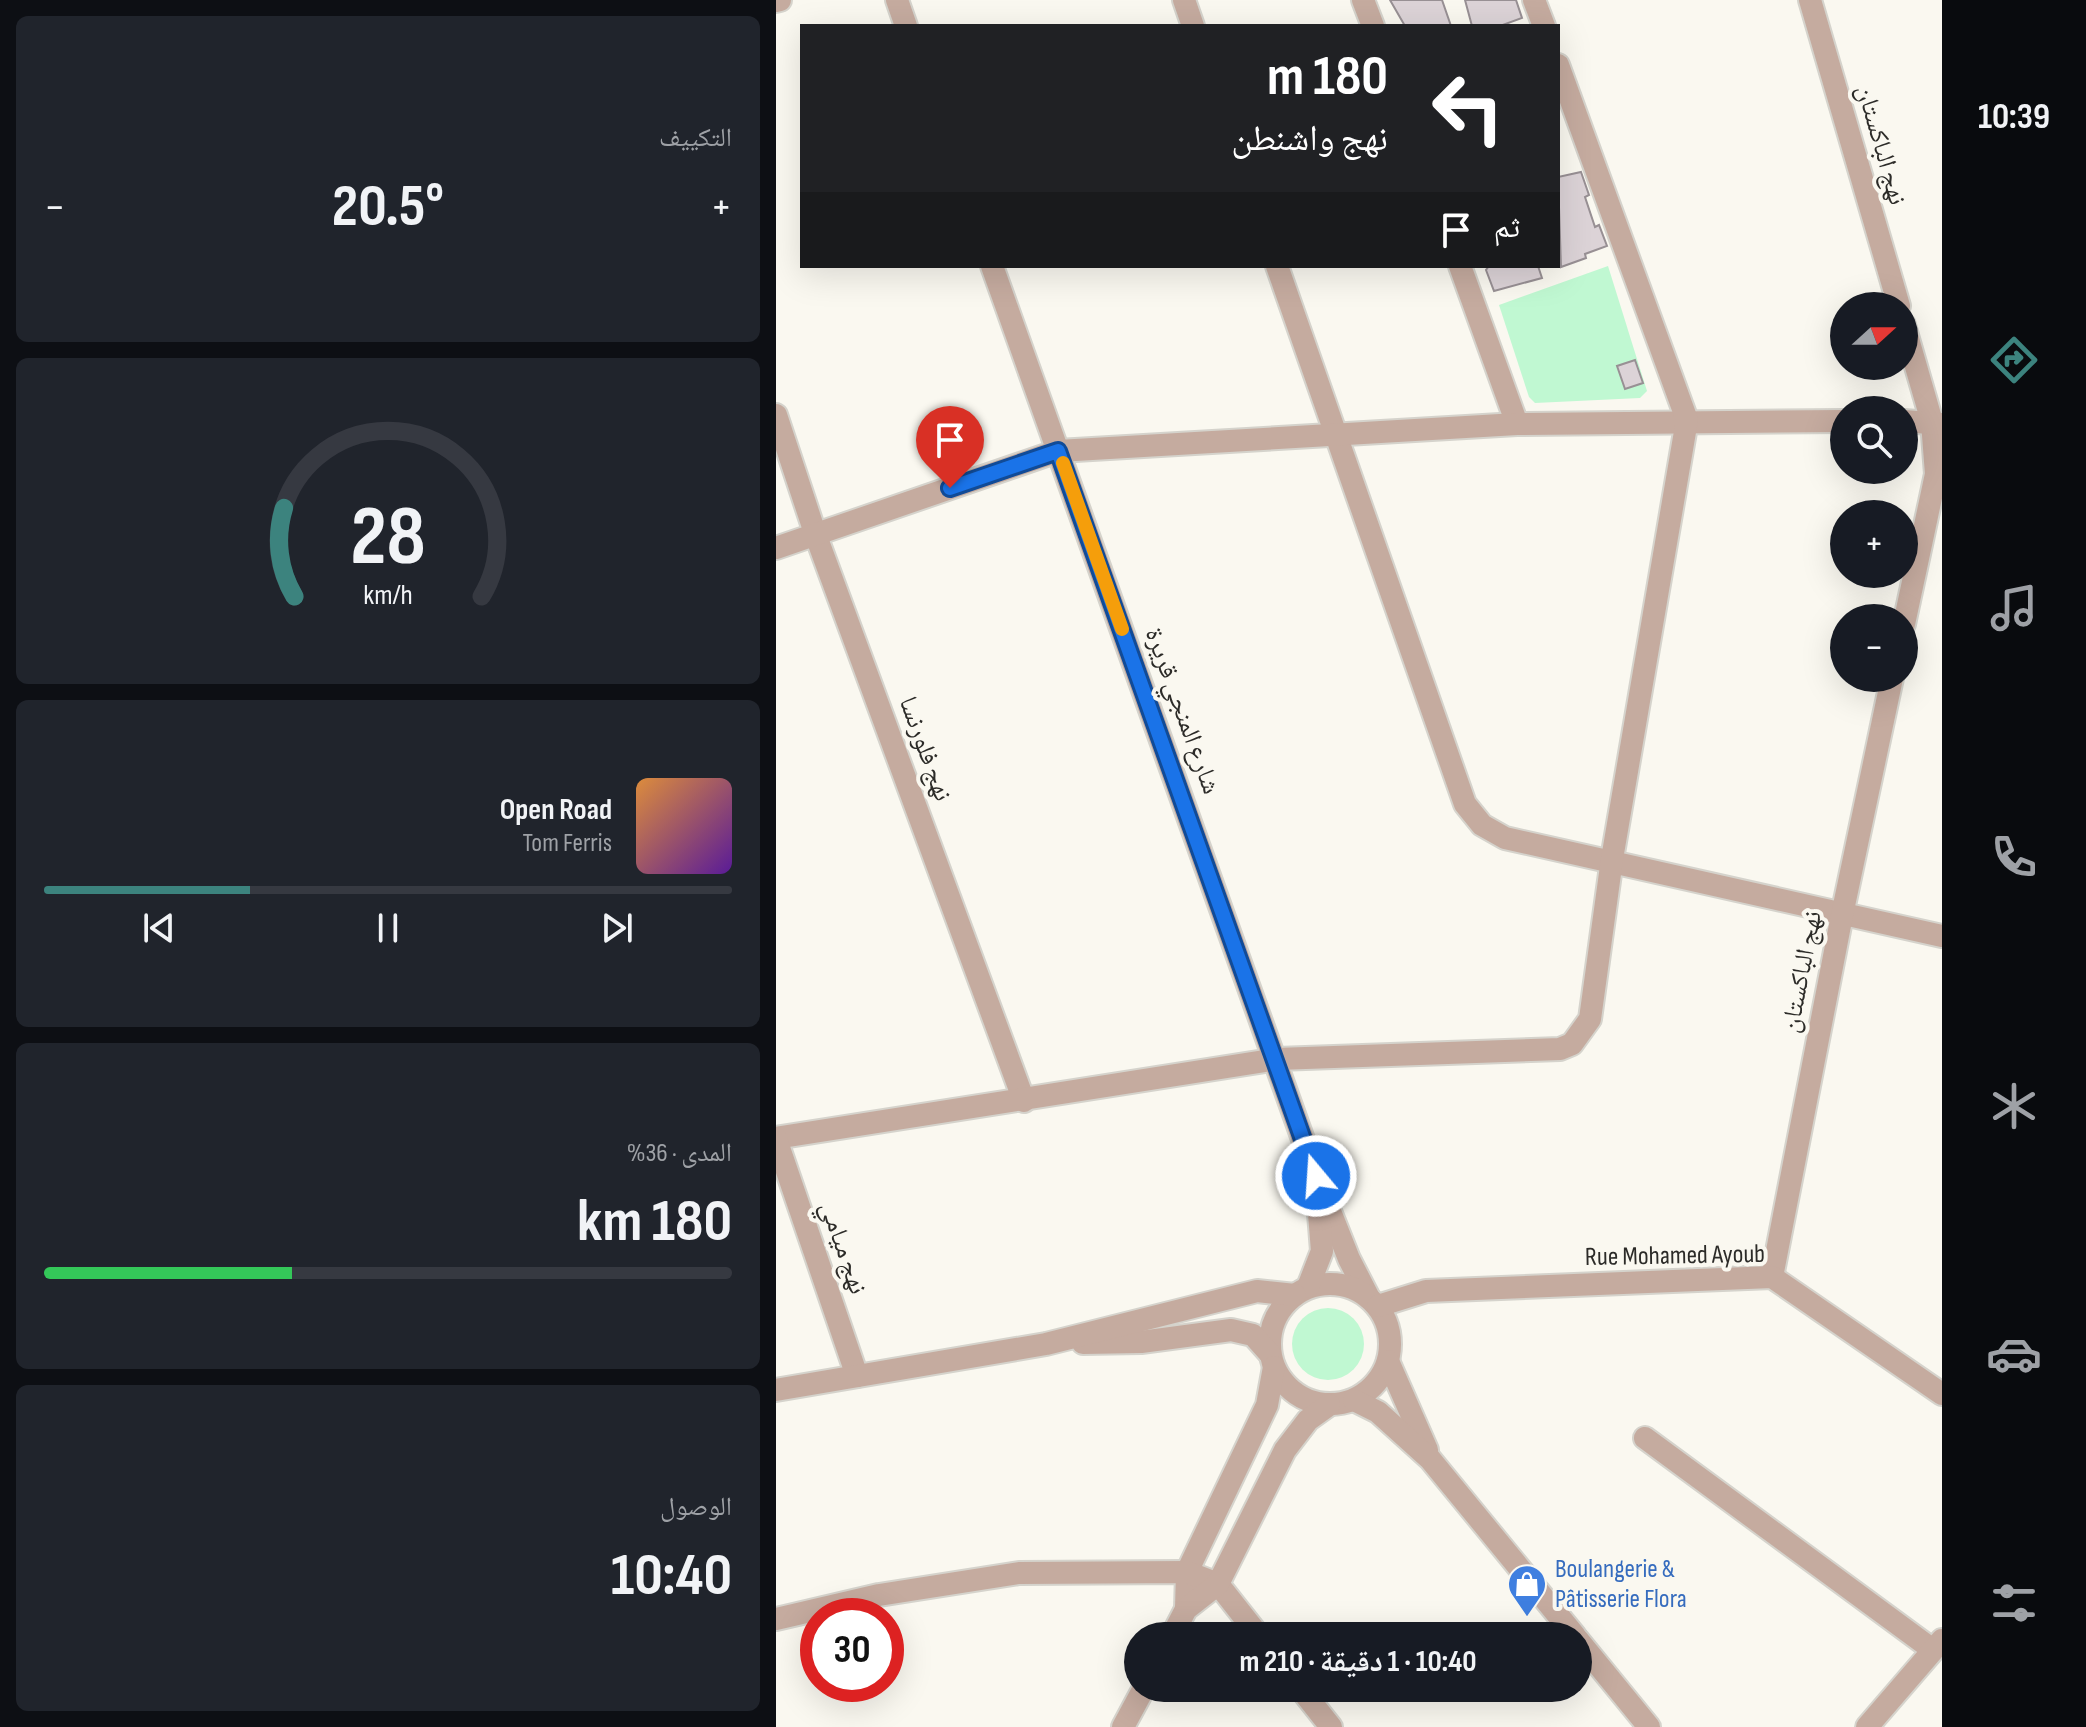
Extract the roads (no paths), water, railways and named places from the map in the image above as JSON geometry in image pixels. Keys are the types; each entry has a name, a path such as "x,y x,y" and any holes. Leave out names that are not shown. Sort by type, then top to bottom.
{"street":[{"path":"897,0 905,24"},
{"path":"1184,0 1192,24"},
{"path":"1363,0 1372,24"},
{"path":"1534,0 1543,24"},
{"name":"نهج الباكستان","path":"1810,0 1895,292"},
{"path":"776,1138 1277,1059 1560,1049 1572,1044 1590,1019 1612,859 1687,420 1560,71"},
{"name":"شارع المنجي قريرة","path":"993,268 1277,1059 1316,1176 1373,1302"},
{"path":"1278,268 1465,804 1482,825 1505,838 1612,859 1942,936"},
{"path":"1461,268 1517,424"},
{"path":"1908,604 1936,474 1937,423 1918,367"},
{"name":"نهج فلورنسا","path":"776,415 815,533 1024,1101"},
{"path":"776,548 1058,451 1517,424 1830,421"},
{"name":"نهج الباكستان","path":"1772,1277 1889,692"},
{"name":"نهج ميامي","path":"776,1138 857,1376"},
{"name":"شارع المنجي قريرة","path":"1302,1291 1322,1251 1316,1176"},
{"name":"Rue Mohamed Ayoub","path":"1373,1302 1426,1291 1772,1277 1942,1394"},
{"path":"776,1390 1046,1344 1257,1291 1302,1291 1340,1284 1373,1302 1387,1323 1391,1342 1381,1378 1354,1400 1329,1405 1308,1420 1285,1450 1218,1584 1186,1609 1179,1622"},
{"path":"1186,1609 1187,1572 1267,1405 1274,1321 1302,1291"},
{"path":"1046,1344 1141,1342 1231,1330 1253,1335 1296,1394 1329,1405"},
{"path":"1388,1361 1430,1459"},
{"path":"1354,1400 1378,1412 1430,1459 1563,1622"},
{"path":"1645,1438 1938,1645 1867,1727"},
{"path":"776,1619 879,1595 1019,1573 1187,1572 1218,1584 1248,1622"},
{"path":"1592,1658 1649,1727"},
{"path":"1123,1727 1136,1702"},
{"path":"1311,1702 1331,1727"}],"place":[{"name":"Boulangerie & Pâtisserie Flora","path":"1527,1618"}]}
